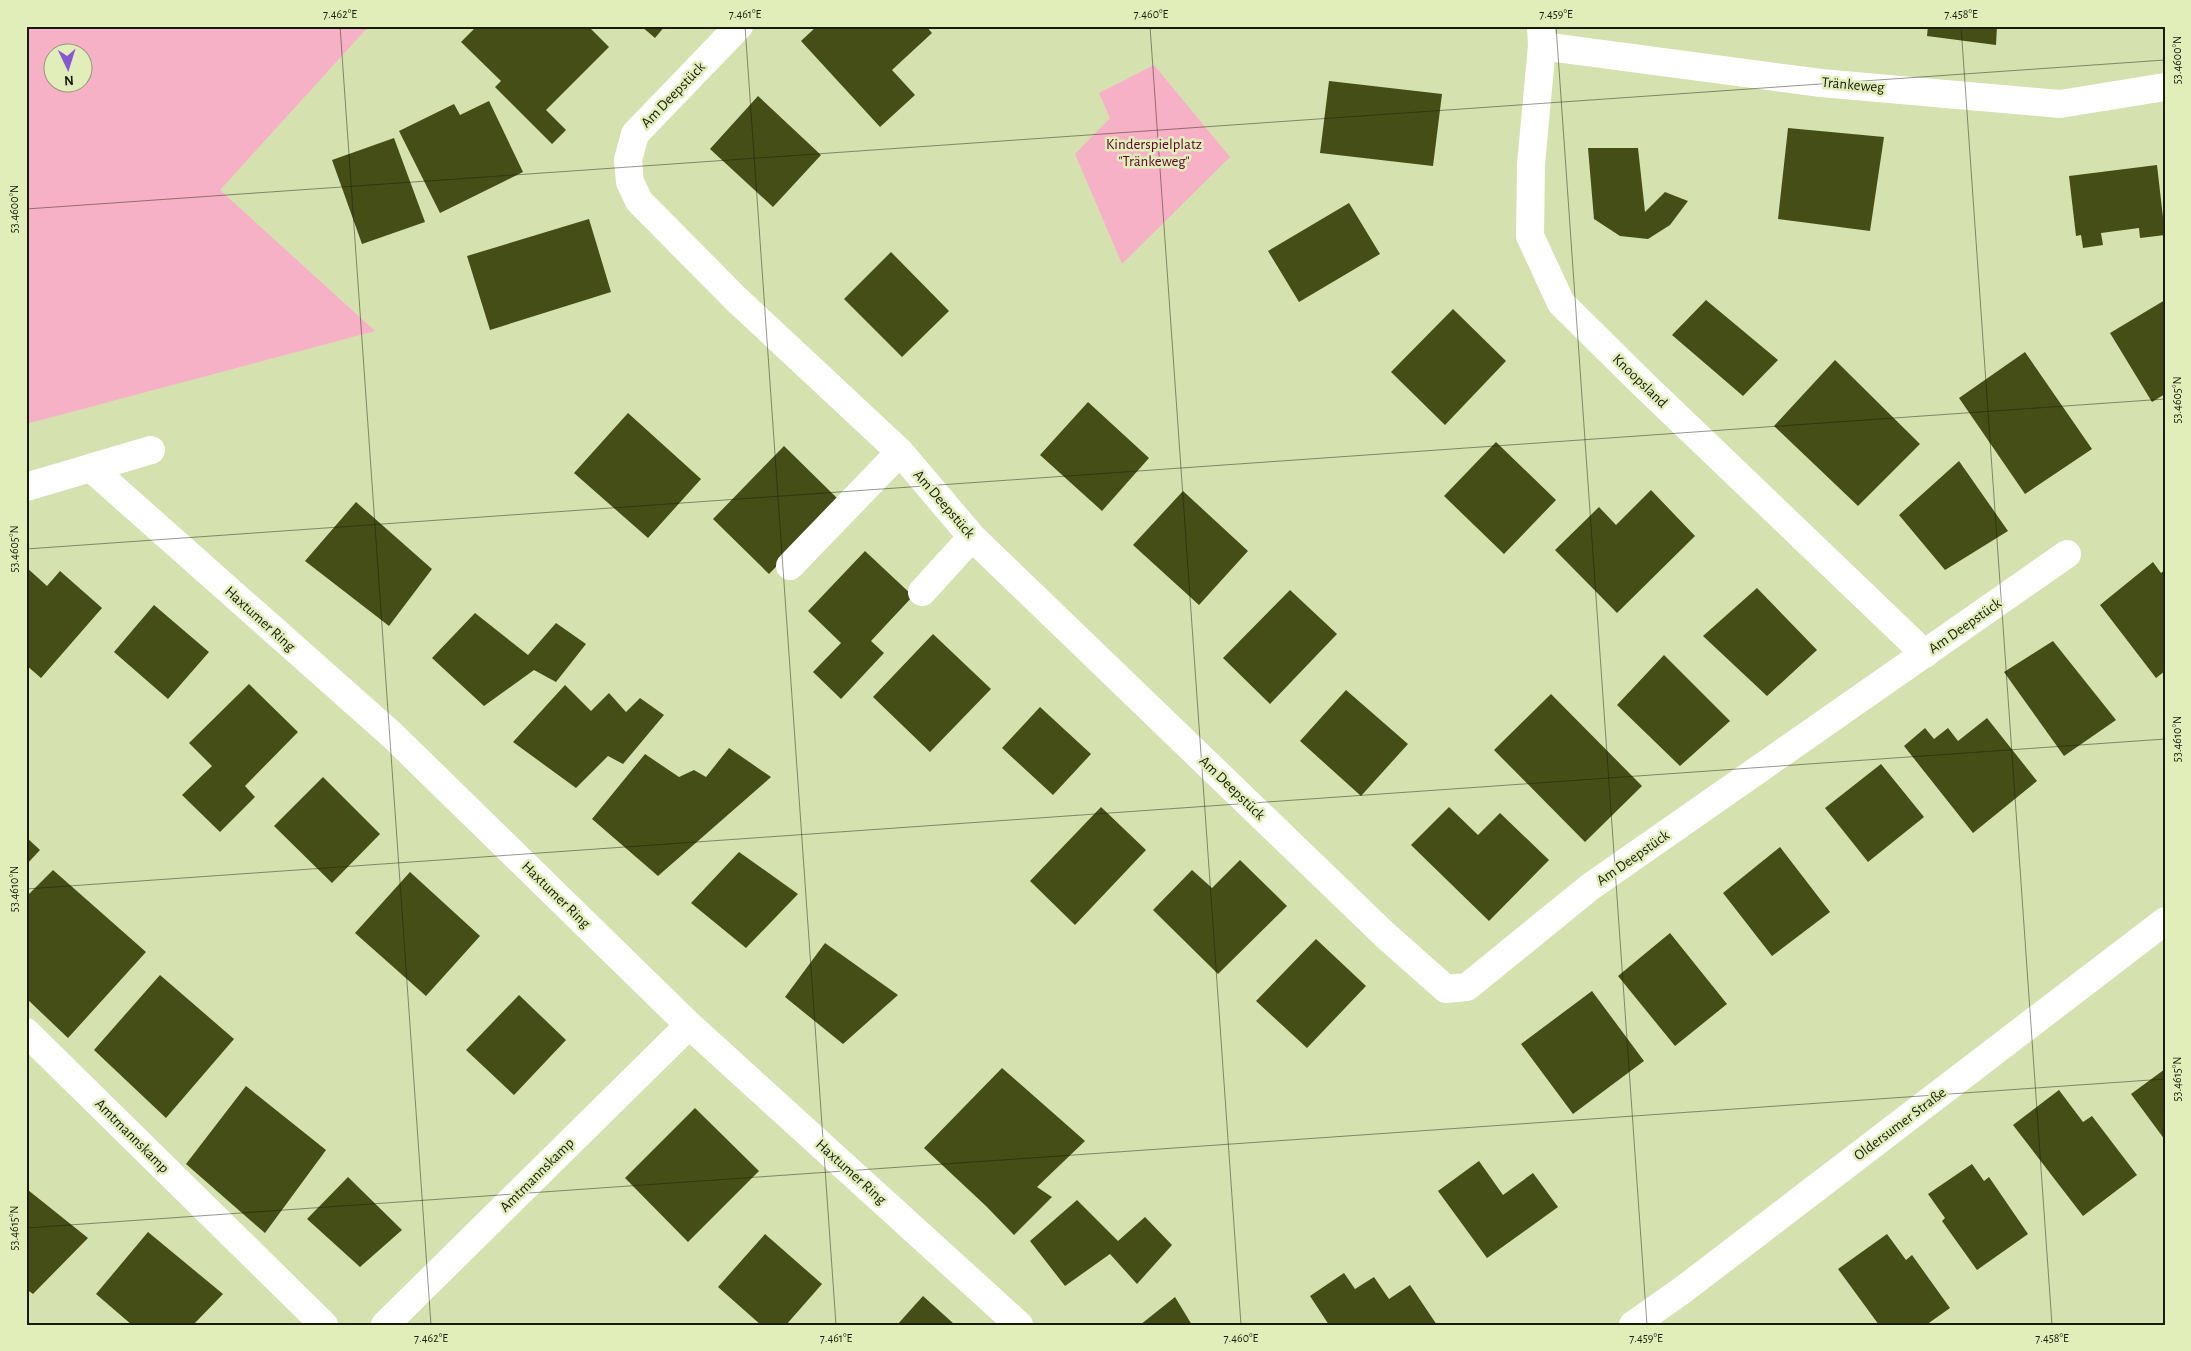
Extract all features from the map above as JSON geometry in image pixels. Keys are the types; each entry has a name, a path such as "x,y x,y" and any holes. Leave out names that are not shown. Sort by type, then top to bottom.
{"street":[{"name":"Am Deepstück","path":"739,26 635,134 628,160 630,182 639,201 736,299 900,452 972,537 1385,935 1446,989 1467,987 1590,887 2067,554"},
{"name":"Tränkeweg","path":"1542,36 1821,83 2060,104 2165,87"},
{"name":"Knoopsland","path":"1542,36 1531,164 1530,236 1561,303 1925,654"},
{"path":"26,487 151,450"},
{"path":"790,566 900,452"},
{"name":"Haxtumer Ring","path":"91,468 392,735 689,1025 1019,1325"},
{"path":"922,592 972,537"},
{"name":"Oldersumer Straße","path":"1633,1325 1684,1289 2165,921"},
{"name":"Amtmannskamp","path":"385,1325 689,1025"},
{"name":"Amtmannskamp","path":"26,1032 324,1325"}],"green space":[{"path":"26,26 369,26 220,190 375,331 26,424"},
{"name":"Kinderspielplatz \"Tränkeweg\"","path":"1154,65 1230,157 1122,264 1075,154 1110,118 1099,93"}],"building":[{"path":"477,26 588,26 609,47 546,110 566,130 552,144 495,87 501,81 461,42"},
{"path":"641,26 665,26 655,38"},
{"path":"817,26 926,26 932,33 892,70 915,95 880,127 801,41"},
{"path":"1928,26 1997,26 1996,45 1927,36"},
{"path":"1329,81 1442,94 1433,166 1320,153"},
{"path":"758,96 821,155 773,207 710,149"},
{"path":"489,101 523,172 440,213 399,131 454,104 460,115"},
{"path":"1788,128 1884,137 1870,231 1778,219"},
{"path":"394,138 425,222 362,244 332,160"},
{"path":"1588,148 1638,148 1645,212 1665,192 1688,201 1670,225 1648,239 1620,236 1594,219"},
{"path":"2157,165 2165,235 2140,238 2139,228 2101,233 2103,245 2083,248 2081,235 2076,236 2069,176"},
{"path":"1349,203 1380,254 1299,302 1268,251"},
{"path":"589,219 611,292 490,330 467,256"},
{"path":"891,252 949,311 902,357 844,299"},
{"path":"1706,300 1778,360 1743,396 1672,335"},
{"path":"2165,300 2165,394 2152,402 2110,333"},
{"path":"1453,309 1506,361 1445,425 1391,372"},
{"path":"2025,352 2092,449 2025,494 1959,398"},
{"path":"1835,360 1920,444 1858,506 1774,426"},
{"path":"1088,402 1149,458 1102,511 1040,455"},
{"path":"628,413 701,479 648,538 574,473"},
{"path":"1496,442 1556,500 1504,554 1444,496"},
{"path":"784,446 840,501 769,574 713,519"},
{"path":"1959,461 2008,531 1945,570 1899,515"},
{"path":"1651,490 1695,536 1617,613 1555,550 1599,507 1616,525"},
{"path":"1183,491 1248,551 1199,605 1133,545"},
{"path":"356,502 432,569 389,626 305,561"},
{"path":"865,551 913,596 871,641 884,653 841,699 813,672 841,643 808,611"},
{"path":"2153,562 2161,573 2165,570 2165,671 2156,678 2100,605"},
{"path":"26,567 47,586 60,571 102,608 41,678 26,665"},
{"path":"1757,588 1817,650 1767,696 1703,636"},
{"path":"1290,590 1337,634 1270,704 1223,658"},
{"path":"154,605 209,652 168,699 114,652"},
{"path":"475,613 528,655 556,623 586,644 556,682 534,670 484,706 432,658"},
{"path":"933,634 991,689 930,752 873,697"},
{"path":"2053,641 2116,720 2064,756 2004,672"},
{"path":"1664,655 1730,721 1680,766 1617,705"},
{"path":"249,684 298,732 245,786 255,797 220,832 182,795 212,766 189,743"},
{"path":"565,685 591,711 609,693 626,712 640,698 664,715 623,764 608,756 576,788 513,742"},
{"path":"1346,690 1408,744 1361,796 1300,741"},
{"path":"1551,694 1642,786 1585,842 1494,750"},
{"path":"1040,707 1091,754 1053,795 1002,748"},
{"path":"1987,718 2037,781 1973,833 1904,746 1925,728 1934,739 1948,728 1958,741"},
{"path":"729,748 771,777 658,876 592,819 645,754 679,777 694,770 706,777"},
{"path":"1881,764 1924,817 1868,862 1825,808"},
{"path":"323,777 380,834 332,883 274,826"},
{"path":"1101,807 1146,850 1075,925 1030,881"},
{"path":"1449,807 1478,835 1500,813 1549,860 1489,921 1411,845"},
{"path":"26,837 40,850 26,865"},
{"path":"1780,847 1830,912 1772,956 1723,893"},
{"path":"739,852 798,894 746,948 691,903"},
{"path":"1240,860 1287,906 1218,974 1153,910 1192,870 1212,888"},
{"path":"53,870 146,952 68,1038 26,998 26,897"},
{"path":"410,872 480,936 426,996 355,933"},
{"path":"1670,933 1727,1004 1675,1046 1618,976"},
{"path":"1316,939 1366,986 1307,1048 1256,1001"},
{"path":"825,943 898,995 843,1044 785,997"},
{"path":"160,975 234,1039 166,1118 94,1050"},
{"path":"1592,991 1644,1061 1573,1114 1521,1044"},
{"path":"519,995 566,1040 514,1095 466,1050"},
{"path":"1002,1068 1085,1141 1037,1187 1052,1197 1014,1235 924,1148"},
{"path":"2165,1069 2165,1140 2131,1094"},
{"path":"246,1086 326,1150 265,1233 186,1164"},
{"path":"2059,1090 2083,1122 2092,1116 2137,1175 2083,1216 2013,1125"},
{"path":"695,1108 759,1171 688,1242 625,1178"},
{"path":"1479,1161 1503,1195 1533,1173 1558,1207 1487,1258 1438,1191"},
{"path":"1972,1164 1984,1181 1989,1177 2028,1234 1977,1270 1942,1221 1945,1218 1928,1194"},
{"path":"348,1177 402,1230 360,1267 307,1219"},
{"path":"28,1190 88,1238 33,1294 26,1289"},
{"path":"1077,1200 1118,1241 1145,1217 1172,1245 1137,1284 1110,1254 1065,1286 1030,1241"},
{"path":"148,1232 223,1294 193,1325 132,1325 96,1294"},
{"path":"765,1234 822,1284 786,1325 761,1325 718,1287"},
{"path":"1887,1234 1906,1260 1912,1255 1950,1308 1926,1325 1879,1325 1838,1269"},
{"path":"1344,1273 1355,1289 1374,1277 1389,1299 1410,1285 1437,1325 1329,1325 1310,1296"},
{"path":"923,1296 954,1324 897,1325"},
{"path":"1175,1297 1192,1325 1140,1325"}]}
